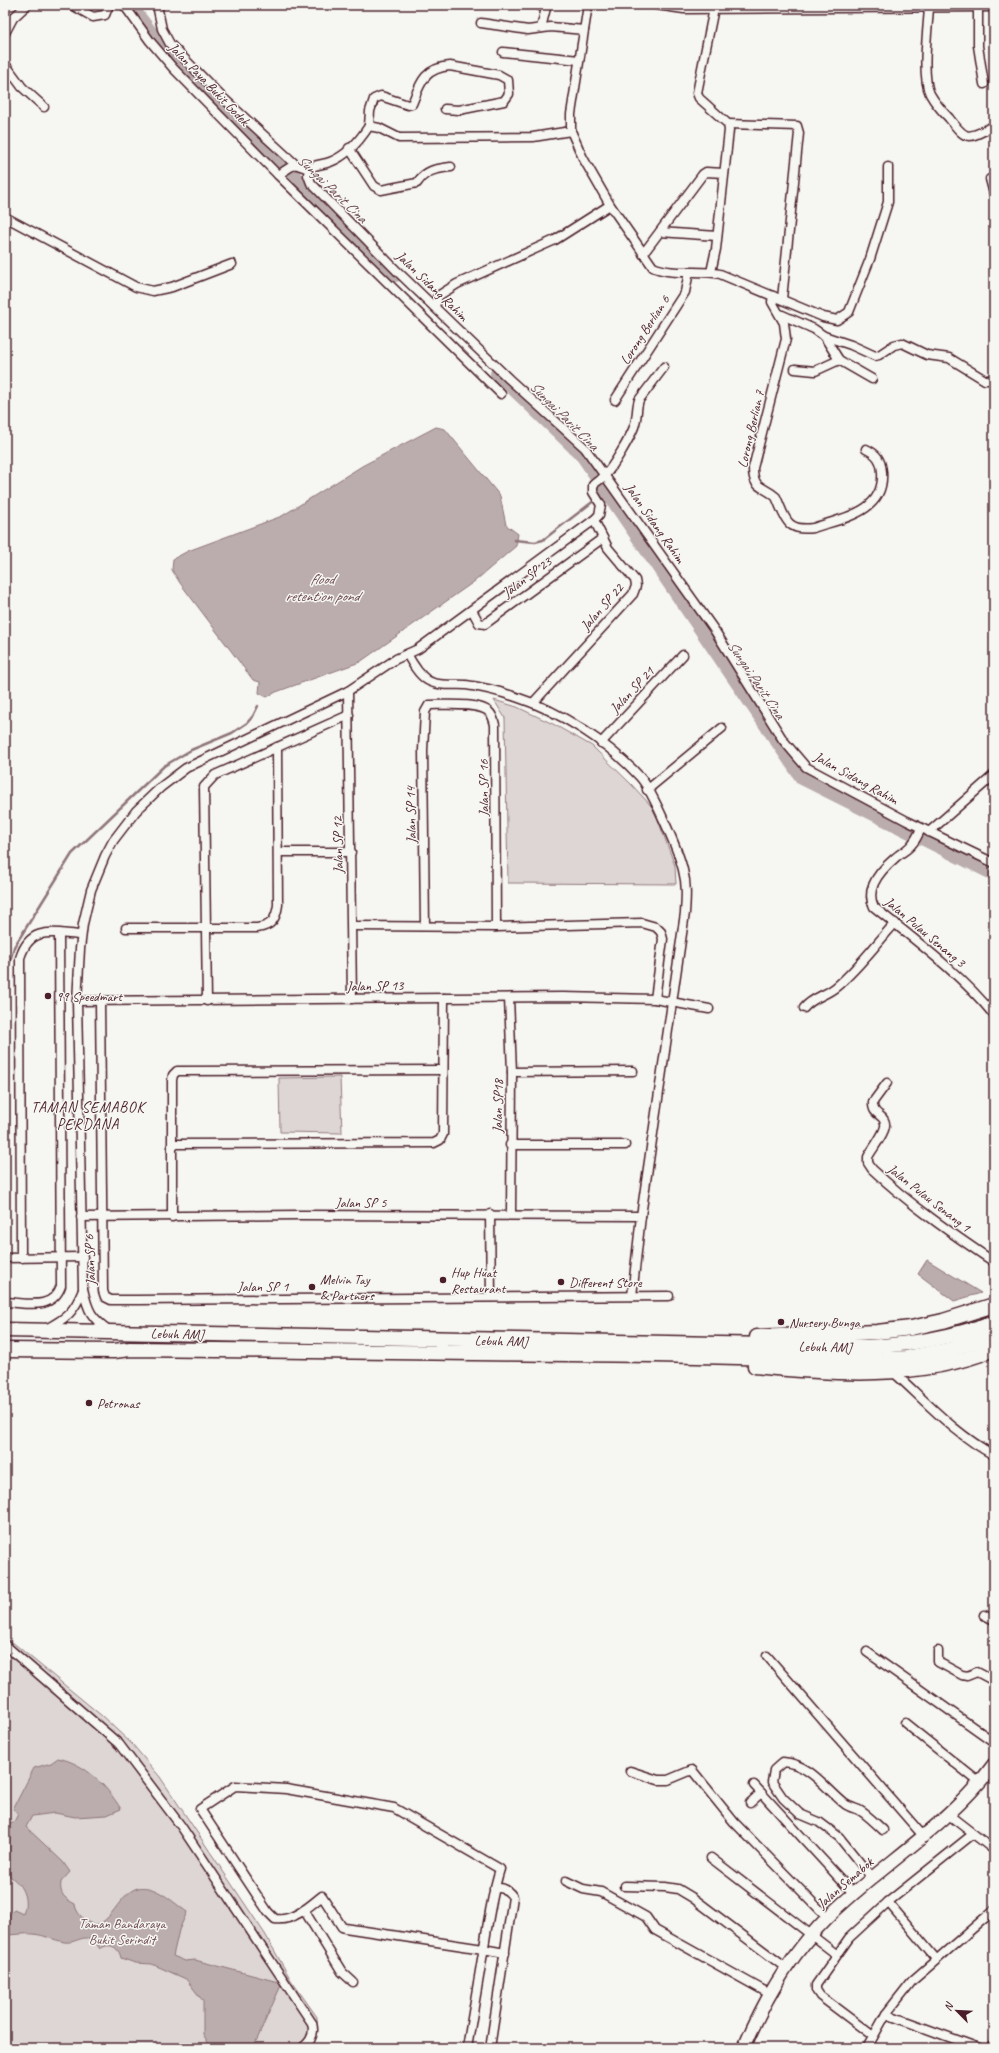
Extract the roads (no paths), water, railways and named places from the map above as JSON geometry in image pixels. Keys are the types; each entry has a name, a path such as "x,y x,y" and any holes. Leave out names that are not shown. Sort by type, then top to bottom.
{"highway":[{"path":"656,1350 904,1329 943,1321 994,1305"},
{"name":"Lebuh AMJ","path":"805,1353 906,1345 945,1338 994,1322"},
{"name":"Lebuh AMJ","path":"5,1330 112,1332 656,1350 805,1353 864,1360 906,1358 948,1350 994,1336"},
{"path":"656,1350 796,1370 866,1373 952,1362 994,1349"},
{"name":"Lebuh AMJ","path":"5,1350 656,1350"}],"main road":[{"name":"Jalan Semabok","path":"744,2048 770,1994 786,1968 811,1935 872,1878 924,1837 949,1814 980,1783 994,1764"}],"street":[{"path":"5,33 13,18 27,5"},
{"path":"72,5 92,17 105,15 109,5"},
{"name":"Jalan Paya Bukit Godek","path":"124,5 150,41 173,68 501,394"},
{"path":"157,5 162,29 170,44 221,96 301,166"},
{"path":"588,5 571,114 571,131 583,158 610,205 653,267 661,271 711,272 823,317 837,320 849,312 870,259 888,202 888,167"},
{"path":"656,5 684,9 770,6 994,7"},
{"path":"542,28 544,6"},
{"path":"929,7 926,72 930,93 958,131 967,137 971,137 994,126"},
{"path":"978,7 978,46 984,84"},
{"path":"714,8 697,93 699,98 728,124 798,126 799,133 782,300"},
{"path":"481,22 528,30 542,28 584,30"},
{"path":"502,52 580,60"},
{"path":"5,64 22,87 44,107"},
{"path":"279,174 301,166 322,165 332,161 361,138 369,126 370,111 374,99 381,96 408,105 412,104 421,80 442,67 450,66 499,75 508,80 510,94 504,101 459,110 445,109"},
{"path":"711,272 717,236 728,124"},
{"path":"369,126 379,128 399,138 533,137 571,131"},
{"path":"349,148 374,186 381,190 417,183 422,176 430,170 451,167"},
{"name":"Jalan Sidang Rahim","path":"301,166 308,175 311,183 434,307 509,379 585,448 715,632 793,753 806,767 921,833 994,863"},
{"path":"643,254 703,174 706,172 724,173"},
{"path":"990,179 994,194"},
{"path":"434,307 438,296 458,284 555,240 610,205"},
{"path":"5,217 136,287 153,291 172,287 232,264"},
{"path":"660,232 717,236"},
{"name":"Lorong Berlian 6","path":"615,400 685,292 689,272"},
{"name":"Lorong Berlian 7","path":"773,296 772,302 780,314 786,330 785,348 753,468 754,481 757,485 776,497 782,515 791,524 805,529 812,528 860,512 871,506 883,479 882,465 878,457 866,449"},
{"path":"780,314 814,328 824,336 839,360 872,379"},
{"path":"824,336 851,345 875,356 894,345 902,343 927,355 949,358 986,380 994,380"},
{"path":"796,369 815,371 839,360"},
{"path":"112,1332 89,1312 83,1289 77,1001 81,935 91,890 105,856 129,820 161,787 199,760 348,691 428,642 594,520 599,515 601,505 593,492 594,483 604,476 634,429 638,416 637,405 639,400 664,367"},
{"name":"Jalan SP 22","path":"533,703 633,594 636,586 635,580 603,538 594,520"},
{"name":"Jalan SP 23","path":"472,610 479,623 485,624 603,538"},
{"path":"407,654 416,668 428,680 435,683 467,685 515,696 553,713 601,743 641,778 683,870 686,888 685,913 641,1216 632,1296"},
{"name":"Jalan SP 21","path":"601,743 683,655"},
{"name":"Jalan SP 12","path":"348,691 352,999"},
{"name":"Jalan SP 14","path":"425,926 423,750 425,712 429,705"},
{"name":"Jalan SP 16","path":"429,705 480,707 490,713 494,719 496,927"},
{"path":"207,1001 204,787 215,775 349,715"},
{"path":"647,790 722,728"},
{"path":"126,928 257,928 266,927 272,923 277,915 278,905 279,852 277,747"},
{"name":"Jalan Pulau Senang 3","path":"994,775 921,833 912,845 894,858 878,876 871,889 870,899 874,907 924,946 979,996 994,1015"},
{"path":"279,852 351,852"},
{"path":"352,926 496,927 642,923 656,927 661,932 663,939 655,999"},
{"path":"804,1008 812,999 825,996 838,986 895,924"},
{"path":"21,1258 18,966 22,952 31,939 42,933 81,935"},
{"path":"5,1302 45,1303 52,1300 58,1294 61,1286 63,1258 59,934"},
{"path":"173,1144 434,1143 440,1140 443,1134 444,998"},
{"name":"Jalan SP 13","path":"77,1001 444,998 655,999 709,1009"},
{"name":"Jalan SP18","path":"509,998 512,1072 510,1145 511,1214"},
{"name":"Jalan SP 6","path":"100,1001 101,1216 103,1291 105,1297 111,1300"},
{"path":"172,1217 172,1080 173,1075 178,1071 443,1070"},
{"path":"512,1072 633,1071"},
{"name":"Jalan Pulau Senang 1","path":"887,1083 873,1102 875,1112 885,1122 884,1129 868,1158 868,1163 872,1169 900,1195 954,1236 994,1262"},
{"path":"510,1145 624,1146"},
{"path":"490,1214 491,1297"},
{"name":"Jalan SP 5","path":"81,1217 490,1214 641,1216"},
{"path":"5,1258 83,1257"},
{"path":"41,1331 64,1319 73,1311 83,1289"},
{"name":"Jalan SP 1","path":"111,1300 669,1296"},
{"path":"892,1370 943,1420 971,1442 994,1455"},
{"path":"984,1615 994,1620"},
{"path":"5,1645 119,1744 181,1826 312,2023 314,2031 311,2039 302,2048"},
{"path":"938,1651 938,1662 962,1675 967,1676 977,1672 994,1681"},
{"path":"867,1652 994,1742"},
{"path":"767,1656 924,1837"},
{"path":"905,1722 980,1783"},
{"path":"872,1878 839,1837 819,1822 800,1814 783,1798 772,1782 774,1770 783,1762 805,1768 818,1780 827,1785 844,1803 864,1814 883,1830"},
{"path":"630,1772 658,1780 668,1780 692,1770 734,1822 828,1918"},
{"path":"467,2048 483,1949 494,1889 500,1869 394,1808 286,1789 235,1786 200,1809 268,1912 275,1919 279,1920 304,1910 322,1896 342,1927 483,1949 504,1953"},
{"path":"754,1786 854,1894"},
{"path":"750,1804 761,1793"},
{"path":"949,1814 994,1850"},
{"path":"874,2036 820,1996 816,1990 816,1986 836,1954 849,1938 888,1902 973,1834"},
{"path":"711,1858 836,1954"},
{"path":"566,1881 583,1890 601,1892 646,1917 655,1930 770,1994"},
{"path":"625,1886 665,1887 678,1889 693,1898 786,1968"},
{"path":"490,2048 513,1896 504,1889 494,1889"},
{"path":"888,1902 936,1959"},
{"path":"304,1910 342,1972 353,1982"},
{"path":"867,2048 886,2014 912,1981 994,1910"},
{"path":"886,2014 979,2048"},
{"path":"991,2048 994,2044"}],"water":[{"name":"flood retention pond","path":"436,427 445,429 500,496 506,525 518,534 516,546 475,581 360,662 276,692 267,697 259,693 260,682 253,680 180,583 172,570 173,559 188,551 282,516 362,466"},
{"path":"927,1260 981,1293 954,1301 918,1274"},
{"path":"58,1758 78,1765 86,1770 102,1784 121,1809 107,1815 75,1817 55,1813 32,1816 26,1827 63,1862 70,1872 61,1882 62,1893 68,1900 75,1904 78,1912 84,1919 92,1924 99,1924 105,1920 130,1892 138,1888 158,1891 187,1912 179,1930 173,1956 185,1961 195,1960 282,1983 255,2044 250,2048 215,2048 210,2046 203,2034 203,2001 186,1979 152,1964 135,1963 121,1958 116,1948 107,1946 100,1949 91,1939 87,1938 64,1942 34,1934 5,1935 5,1919 14,1910 23,1914 25,1902 19,1885 5,1873 5,1827 7,1823 14,1822 18,1814 13,1809 34,1768 51,1763"}],"waterway":[{"name":"Sungai Parit Cina","path":"130,5 164,50 396,275"},
{"name":"Sungai Parit Cina","path":"497,373 582,455 802,778 994,874"},
{"path":"514,540 535,542 543,540 595,500"},
{"path":"5,980 14,947 72,854 164,766 191,750 232,733 247,723 253,716 258,706"}],"place":[{"name":"99 Speedmart","path":"48,996"},
{"name":"Hup Huat Restaurant","path":"443,1280"},
{"name":"Different Store","path":"561,1282"},
{"name":"Melvin Tay & Partners","path":"312,1287"},
{"name":"Nursery Bunga","path":"781,1322"},
{"name":"Petronas","path":"89,1403"}],"district":[{"name":"TAMAN SEMABOK PERDANA","path":"88,1116"}],"park label":[{"name":"Taman Bandaraya Bukit Serindit","path":"122,1932"}]}
